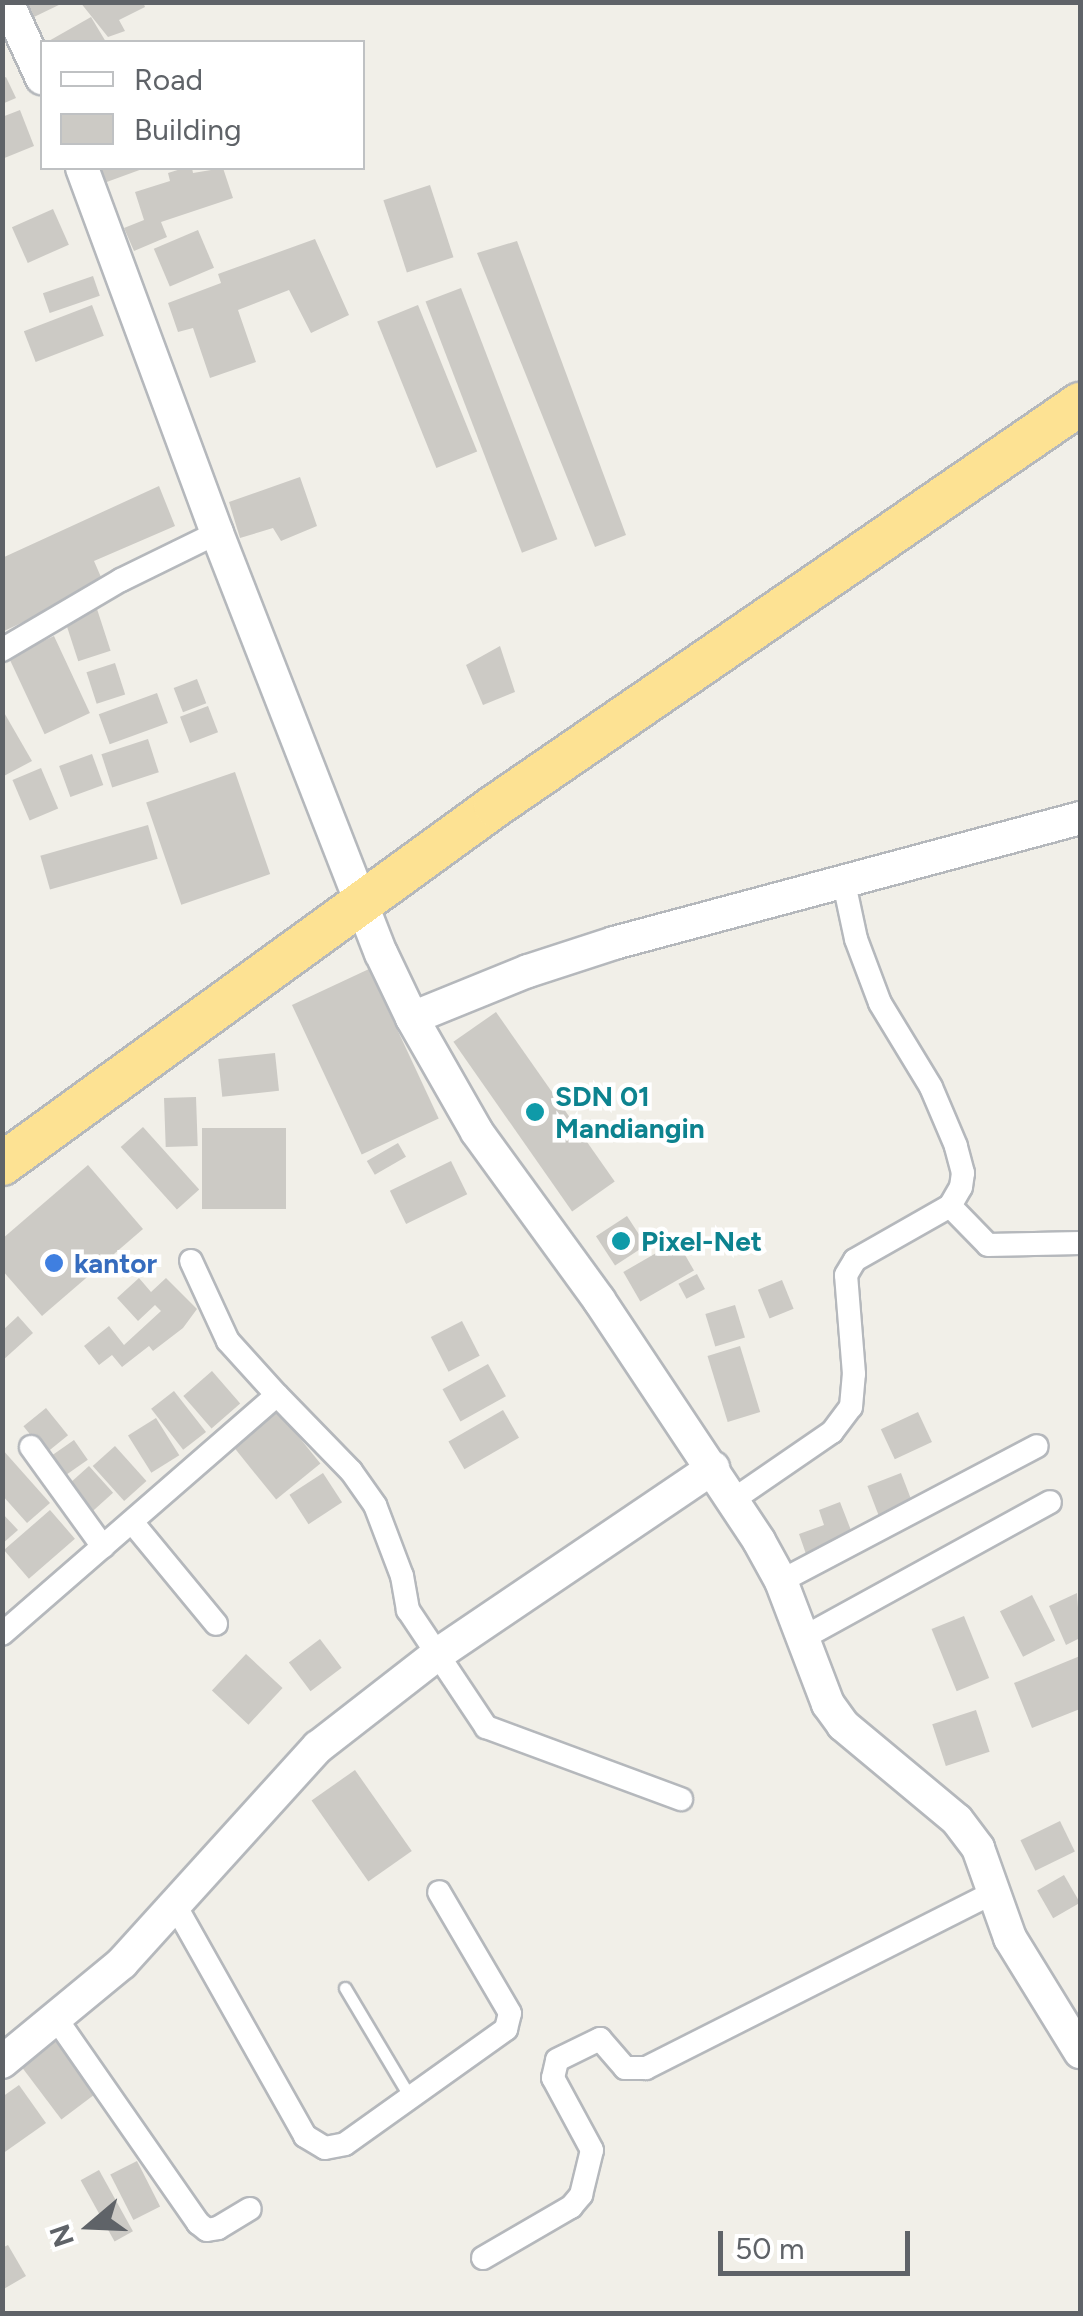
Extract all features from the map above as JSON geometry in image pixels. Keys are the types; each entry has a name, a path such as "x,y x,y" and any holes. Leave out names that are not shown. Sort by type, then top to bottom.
{"highway":[{"path":"2,1164 362,900 1080,404"}],"street":[{"path":"7,2 40,74"},
{"path":"83,170 217,533 412,1018 477,1132 734,1500 781,1581 828,1704 843,1725 922,1786 957,1820 978,1848 1010,1938 1080,2052"},
{"path":"2,650 121,580 217,533"},
{"path":"412,1018 545,965 1080,818"},
{"path":"734,1500 832,1432 851,1407 854,1374 846,1287 855,1260 950,1206 961,1188 963,1173 956,1146 931,1088 880,1003 856,939 844,883"},
{"path":"950,1206 988,1245 1080,1242"},
{"path":"191,1261 228,1341 351,1471 375,1505 398,1562 408,1610 435,1656 486,1727 681,1799"},
{"path":"2,1634 277,1395"},
{"path":"781,1581 1036,1446"},
{"path":"31,1447 104,1547"},
{"path":"2,2062 122,1963 318,1748 435,1656 712,1468"},
{"path":"801,1639 1050,1502"},
{"path":"132,1522 216,1624"},
{"path":"175,1905 305,2136 325,2148 344,2144 506,2029 510,2012 439,1892"},
{"path":"484,2258 571,2207 581,2195 592,2150 554,2078 557,2060 600,2039 625,2068 646,2068 994,1892"},
{"path":"56,2018 198,2223 207,2230 218,2228 250,2209"}],"lane":[{"path":"346,1988 410,2097"}],"building":[{"path":"27,2 65,2 34,17"},
{"path":"80,2 143,2 145,7 119,20 125,31 108,37"},
{"path":"91,17 105,40 51,40"},
{"path":"6,77 16,98 2,104 2,79"},
{"path":"20,110 34,146 2,159 2,117"},
{"path":"99,170 140,170 104,183"},
{"path":"224,170 233,198 161,222 167,237 134,251 124,228 144,220 135,192 170,181 168,173"},
{"path":"430,185 453,257 407,272 383,200"},
{"path":"53,209 69,245 28,263 12,227"},
{"path":"198,230 214,268 170,286 154,249"},
{"path":"315,239 349,315 311,333 289,290 238,310 256,362 210,378 193,328 178,332 168,303 221,283 218,274"},
{"path":"517,241 626,535 595,547 477,253"},
{"path":"93,276 100,296 50,313 43,293"},
{"path":"461,288 557,539 522,553 426,302"},
{"path":"92,305 104,336 36,362 24,331"},
{"path":"418,305 477,451 436,468 377,321"},
{"path":"300,477 317,526 281,541 273,528 240,538 229,502"},
{"path":"159,486 175,526 94,561 104,584 2,632 2,558"},
{"path":"97,609 111,651 78,661 65,620"},
{"path":"54,636 90,713 45,734 9,657"},
{"path":"500,646 515,692 483,705 466,665"},
{"path":"115,663 125,694 97,704 86,672"},
{"path":"197,679 206,703 183,712 174,688"},
{"path":"157,693 168,723 110,744 99,714"},
{"path":"208,706 218,732 190,743 180,717"},
{"path":"2,709 32,761 2,777"},
{"path":"148,739 159,772 112,787 101,754"},
{"path":"92,754 103,785 70,797 59,766"},
{"path":"41,768 58,809 30,821 12,780"},
{"path":"235,772 270,874 181,905 146,803"},
{"path":"148,825 158,859 50,890 40,856"},
{"path":"369,969 439,1119 362,1154 292,1005"},
{"name":"SDN 01 Mandiangin","path":"496,1012 615,1182 572,1211 453,1042"},
{"path":"275,1053 279,1091 222,1097 218,1059"},
{"path":"196,1097 198,1146 166,1147 164,1098"},
{"path":"143,1127 199,1189 177,1209 121,1147"},
{"path":"202,1128 286,1128 286,1209 202,1209"},
{"path":"398,1143 406,1157 375,1175 367,1161"},
{"path":"451,1161 467,1194 406,1224 390,1191"},
{"path":"88,1165 143,1229 42,1316 2,1270 2,1239"},
{"name":"Pixel-Net","path":"627,1216 646,1245 615,1266 596,1236"},
{"path":"677,1241 694,1270 640,1301 623,1272"},
{"path":"697,1274 705,1289 686,1299 678,1284"},
{"path":"139,1278 151,1292 166,1278 197,1309 183,1328 153,1351 149,1346 122,1367 112,1355 99,1365 84,1346 109,1326 124,1345 161,1311 155,1305 138,1321 117,1298"},
{"path":"782,1280 794,1309 770,1318 758,1290"},
{"path":"735,1305 745,1338 715,1347 705,1314"},
{"path":"18,1316 33,1333 2,1361 2,1331"},
{"path":"462,1321 480,1356 449,1372 431,1337"},
{"path":"740,1346 760,1412 728,1422 707,1356"},
{"path":"488,1364 506,1396 460,1422 443,1389"},
{"path":"212,1371 240,1403 212,1428 183,1396"},
{"path":"174,1391 206,1432 183,1450 151,1409"},
{"path":"46,1408 68,1435 45,1453 23,1426"},
{"path":"277,1410 320,1464 276,1499 233,1446"},
{"path":"503,1410 519,1438 464,1469 448,1442"},
{"path":"918,1412 932,1442 895,1459 881,1429"},
{"path":"156,1418 179,1455 151,1473 128,1435"},
{"path":"74,1440 88,1460 62,1477 49,1458"},
{"path":"115,1446 146,1481 124,1501 93,1466"},
{"path":"2,1449 50,1503 27,1523 2,1495"},
{"path":"89,1466 113,1493 90,1513 66,1487"},
{"path":"323,1473 342,1502 309,1524 289,1495"},
{"path":"901,1473 913,1505 880,1518 867,1486"},
{"path":"840,1502 854,1538 806,1554 799,1534 824,1525 819,1510"},
{"path":"50,1510 75,1539 29,1579 4,1550"},
{"path":"2,1513 18,1530 2,1544"},
{"path":"1077,1593 1080,1638 1066,1645 1049,1606"},
{"path":"1032,1595 1055,1640 1023,1657 1000,1611"},
{"path":"964,1616 989,1678 957,1691 932,1629"},
{"path":"320,1639 342,1668 311,1691 289,1662"},
{"path":"246,1654 283,1688 248,1725 212,1691"},
{"path":"1080,1656 1080,1709 1032,1728 1014,1683"},
{"path":"976,1710 990,1752 946,1766 932,1724"},
{"path":"355,1770 412,1851 368,1881 312,1800"},
{"path":"1060,1821 1075,1852 1035,1871 1020,1840"},
{"path":"1064,1875 1080,1903 1053,1918 1037,1890"},
{"path":"55,2038 97,2093 61,2120 20,2064"},
{"path":"19,2085 46,2123 2,2154 2,2097"},
{"path":"137,2161 160,2206 133,2220 110,2175"},
{"path":"99,2170 133,2231 115,2241 81,2180"},
{"path":"8,2245 26,2276 2,2290 2,2248"}],"place":[{"name":"SDN 01 Mandiangin","path":"535,1112"},
{"name":"Pixel-Net","path":"621,1241"},
{"name":"kantor","path":"54,1263"}]}
